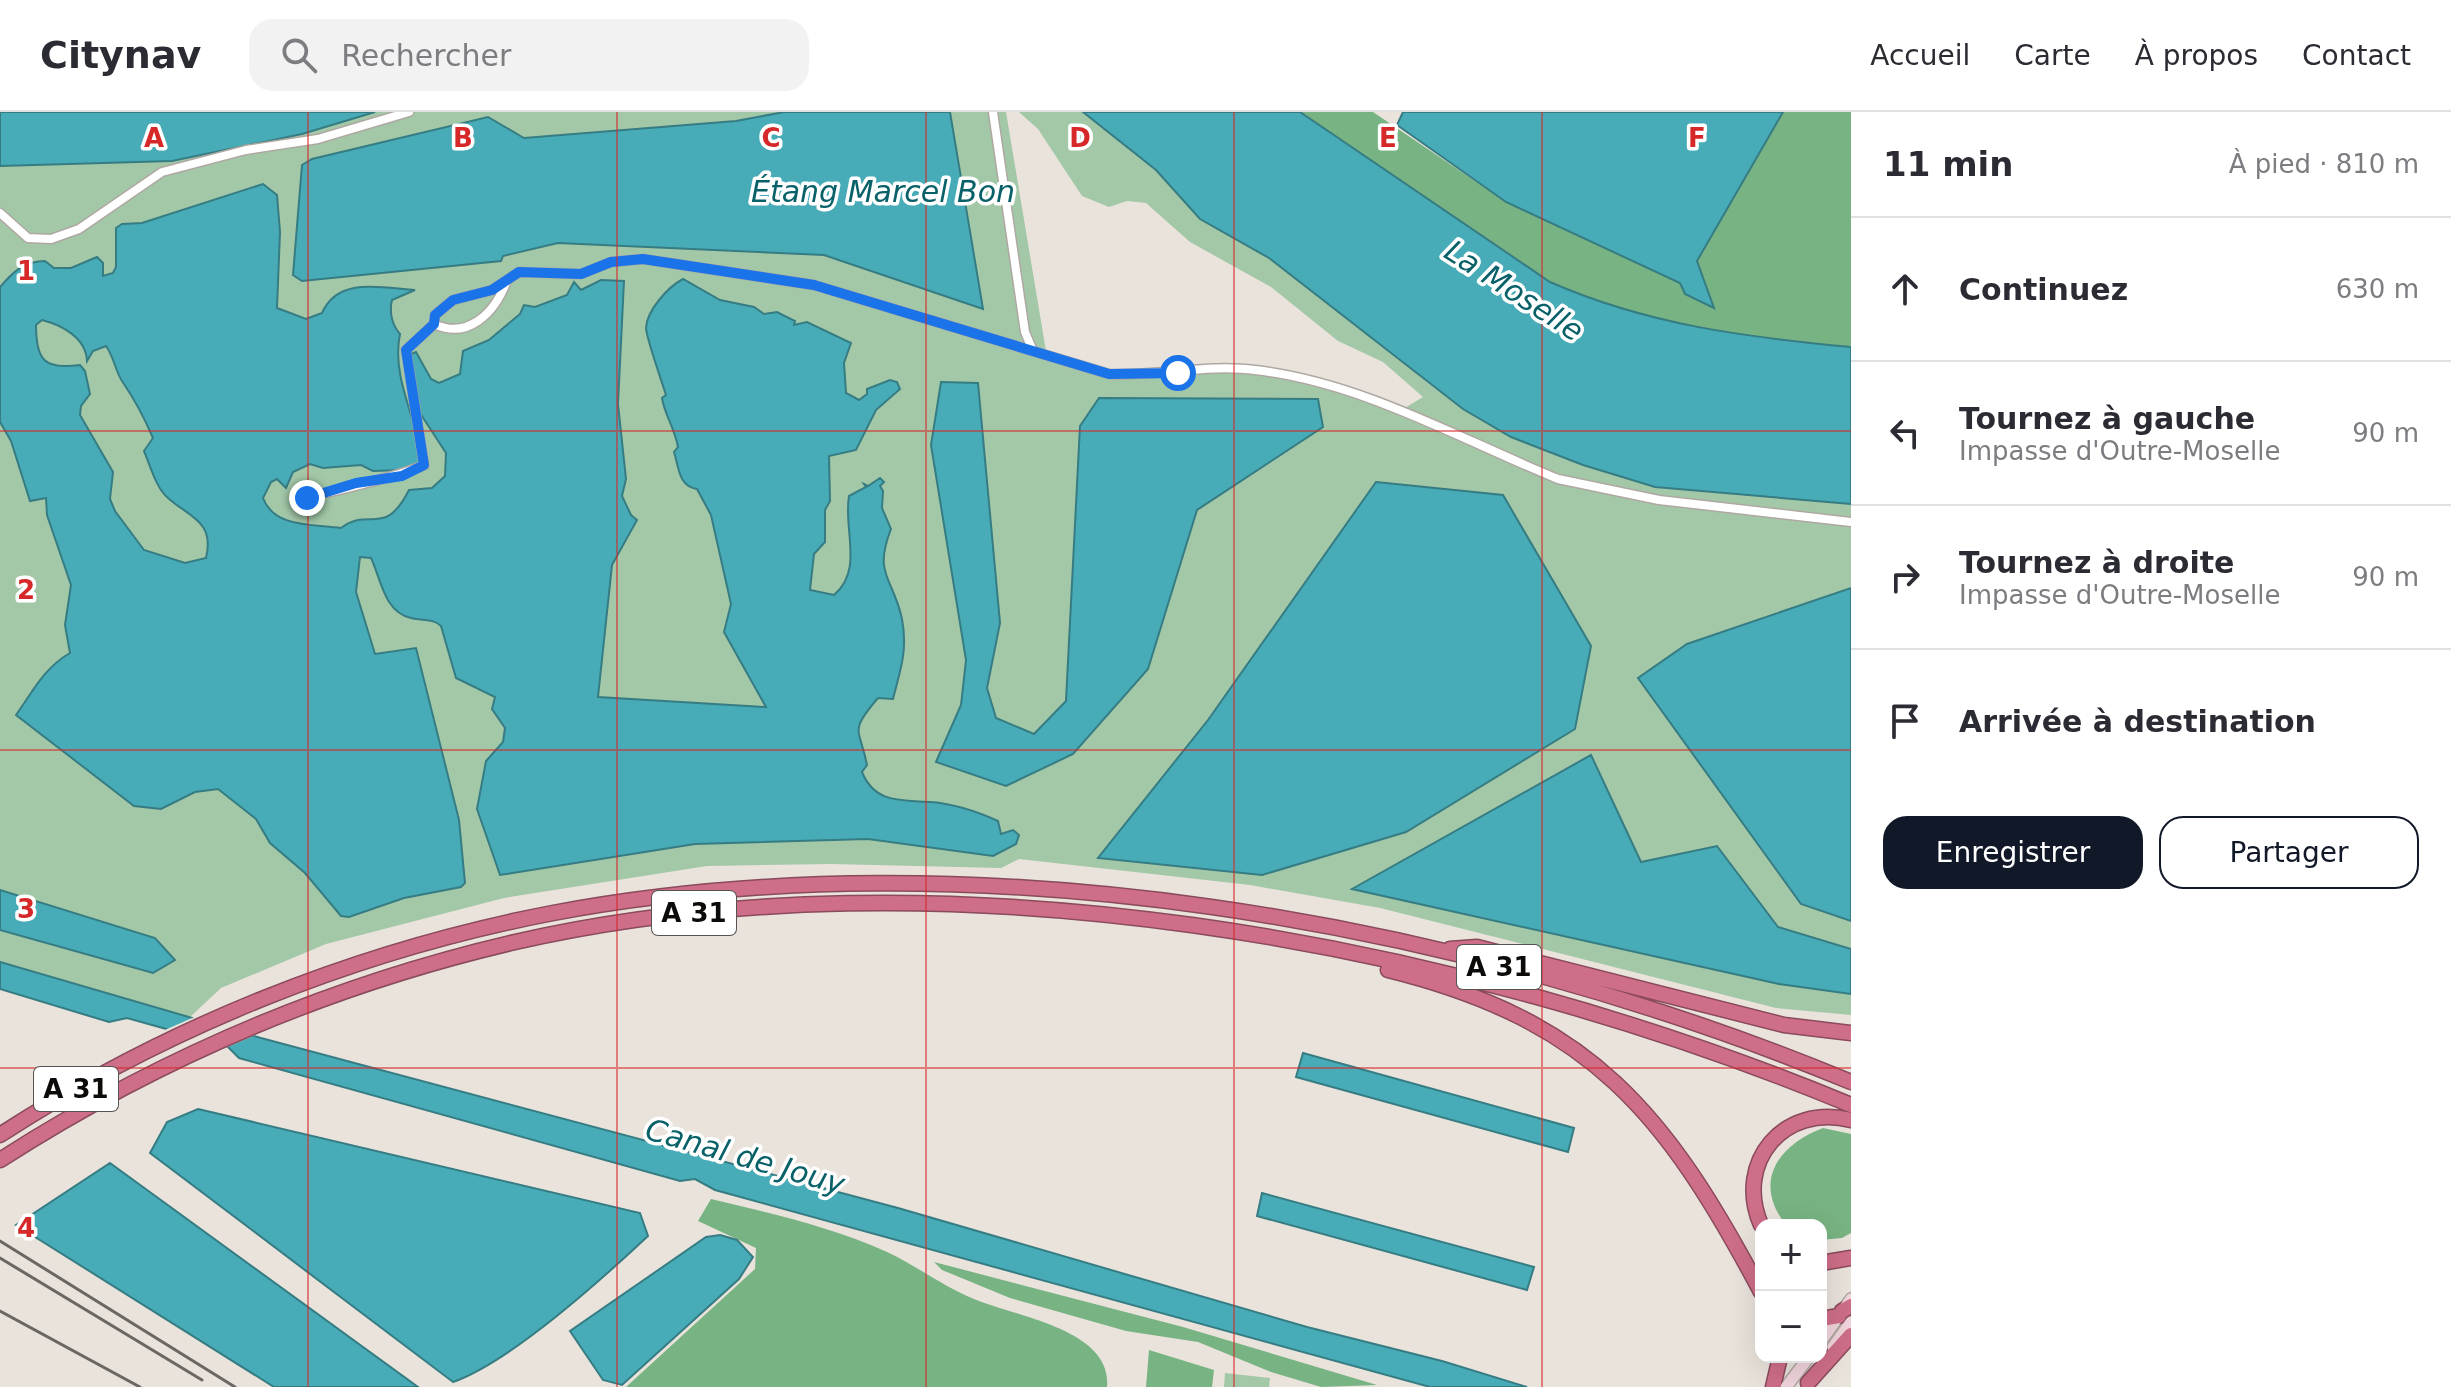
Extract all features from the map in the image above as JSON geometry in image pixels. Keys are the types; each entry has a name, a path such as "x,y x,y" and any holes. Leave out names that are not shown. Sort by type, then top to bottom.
{"highway":[{"name":"A 31","path":"0,1135 89,1081 155,1047 251,1004 385,956 551,914 689,893 810,885 1006,888 1135,899 1303,923 1436,949 1610,996 1765,1047 1851,1082"},
{"name":"A 31","path":"0,1160 95,1102 183,1056 265,1020 392,975 518,941 638,920 758,908 850,904 1018,909 1151,921 1295,943 1440,971 1571,1006 1748,1064 1851,1105"},
{"path":"1295,943 1477,996 1537,1025 1592,1062 1636,1102 1675,1146 1719,1215 1760,1291"},
{"path":"1436,949 1477,947 1784,1025 1851,1033"},
{"path":"1765,1047 1851,1074"},
{"path":"1759,1219 1752,1197 1753,1181 1756,1166 1772,1142 1791,1125 1805,1119 1835,1116 1851,1120"},
{"path":"1827,1262 1851,1258"},
{"path":"1827,1317 1847,1311"},
{"path":"1807,1385 1851,1335"},
{"path":"1773,1387 1779,1363"}],"main road":[{"path":"1827,1334 1847,1311"},
{"path":"1807,1385 1847,1311"},
{"path":"1786,1387 1804,1363"}],"street":[{"path":"0,213 28,238 51,239 79,229 162,172 246,150 318,139 409,112"},
{"path":"993,112 1025,332 1033,351"},
{"path":"298,496 307,498 366,480 402,476 424,465 406,350 434,324 435,315 453,300 492,290 519,272 581,274 611,262 643,259 814,285 1109,374 1144,376 1251,369 1306,377 1558,479 1659,500 1851,522"},
{"path":"434,324 450,332 462,331 491,308 507,280"}],"green space":[{"path":"375,112 1006,112 1047,357 1109,374 1251,369 1306,377 1398,412 1423,397 1383,362 1338,341 1271,287 1190,242 1146,203 1127,201 1109,207 1082,196 1038,129 1019,112 1083,112 1156,170 1200,219 1269,258 1436,389 1562,456 1655,487 1851,504 1851,1015 1776,1008 1380,908 1250,885 1019,859 1001,868 832,864 707,866 504,898 326,944 221,988 190,1017 0,962 0,166 172,161 302,134"},
{"path":"1300,112 1373,112 1506,202 1680,283 1685,294 1713,306 1697,261 1783,112 1851,112 1851,347 1773,339 1661,319 1587,297 1551,282"},
{"path":"1823,1128 1851,1134 1851,1233 1842,1238 1827,1239 1827,1219 1782,1219 1776,1209 1771,1194 1775,1167 1793,1144"},
{"path":"711,1199 800,1221 866,1243 963,1294 1057,1328 1078,1338 1094,1351 1105,1367 1107,1387 626,1387 755,1269 756,1248 698,1221"},
{"path":"934,1262 1183,1327 1377,1385 1321,1387 1271,1372 1198,1342 1126,1331 1010,1298 942,1270"},
{"path":"1149,1350 1214,1370 1212,1387 1146,1387"},
{"path":"1225,1373 1270,1378 1269,1387 1224,1387"}],"water":[{"path":"0,112 375,112 302,134 172,161 0,166"},
{"name":"Étang Marcel Bon","path":"784,112 950,112 983,309 824,255 558,243 503,256 501,261 302,281 293,275 302,165 312,159 488,117 524,138 736,121"},
{"name":"La Moselle","path":"1083,112 1300,112 1550,282 1587,297 1660,319 1773,339 1851,347 1851,504 1655,487 1583,465 1511,437 1463,409 1269,258 1200,219 1156,170"},
{"path":"1403,112 1783,112 1697,261 1714,308 1685,294 1680,283 1506,202 1397,125"},
{"path":"263,184 277,195 280,232 277,308 306,319 322,313 329,301 350,289 415,290 392,300 391,309 393,322 400,334 398,350 402,382 423,462 402,470 373,471 361,465 323,468 310,464 293,472 286,488 277,479 271,482 263,498 268,508 285,520 307,525 341,528 351,522 384,518 392,514 409,490 432,488 445,476 446,453 416,407 411,354 416,352 431,379 439,383 460,374 463,351 489,340 520,314 524,305 535,307 567,295 574,282 581,290 601,280 624,281 618,404 626,479 622,496 631,515 637,520 612,565 598,697 766,707 724,632 731,604 711,515 697,489 686,484 678,470 674,452 678,447 665,410 662,398 666,395 646,328 654,307 665,293 683,279 720,300 754,307 764,314 777,312 795,321 794,325 807,322 851,343 844,363 846,393 859,400 867,394 867,389 890,380 897,382 900,389 876,410 856,450 829,456 830,501 825,510 825,542 814,554 810,590 834,595 843,585 850,561 849,496 866,487 864,484 868,486 880,478 884,482 880,486 883,491 882,508 891,529 884,567 902,619 904,651 893,699 878,698 859,725 867,765 862,772 874,790 890,798 948,804 998,821 1001,834 1013,830 1019,835 1016,844 993,856 868,839 695,844 500,875 477,809 486,761 503,742 505,728 492,709 495,697 456,678 441,626 402,615 389,602 371,558 360,557 356,592 375,654 416,648 459,820 465,883 461,887 404,898 349,917 341,916 305,873 270,843 256,819 218,789 195,792 161,809 134,806 16,715 46,673 70,653 65,625 71,585 47,515 46,498 30,501 11,441 0,422 0,287 20,268 45,261 54,268 71,268 97,257 103,263 103,276 113,273 116,267 116,228 122,224 142,223","holes":["42,320 77,339 86,353 87,361 93,351 106,346 153,438 144,451 157,482 164,494 203,528 207,536 206,558 185,563 144,550 115,511 110,499 113,472 80,415 81,406 90,394 85,371 80,365 50,364 40,354 36,325"]},
{"path":"941,382 978,383 1000,623 987,688 996,718 1034,734 1066,701 1080,426 1099,398 1318,399 1323,427 1197,510 1148,669 1073,754 1006,786 936,762 961,705 966,660 931,445"},
{"path":"1376,482 1503,495 1591,646 1575,729 1406,832 1262,875 1098,858 1208,720"},
{"path":"1851,588 1851,921 1801,904 1638,678 1687,644"},
{"path":"1591,755 1641,862 1717,846 1778,927 1851,949 1851,994 1779,984 1352,889"},
{"path":"0,890 155,938 175,960 153,973 0,930"},
{"path":"0,962 261,1038 898,1208 1307,1327 1442,1361 1527,1387 1430,1387 715,1190 695,1179 680,1181 239,1058 227,1046 127,1018 109,1022 0,989"},
{"path":"1303,1053 1574,1128 1568,1152 1296,1077"},
{"path":"198,1109 640,1213 648,1236 528,1338 502,1357 453,1382 150,1153 167,1122"},
{"path":"110,1163 418,1387 274,1387 16,1225"},
{"path":"1262,1193 1534,1267 1527,1290 1257,1216"},
{"path":"720,1235 737,1240 753,1257 739,1279 622,1385 603,1380 570,1331 706,1237"}],"pier":[{"path":"199,1015 260,1033 223,1049 158,1033"}],"railway":[{"path":"0,1241 235,1387"},
{"path":"0,1258 202,1380"},
{"path":"0,1311 140,1387"}],"route":[{"path":"307,498 376,478 402,476 424,465 412,404 406,350 434,324 435,315 453,300 492,290 519,272 581,274 611,262 643,259 745,274 814,285 1109,374 1144,376 1178,373"}],"water label":[{"name":"Canal de Jouy","path":"745,1157"}]}
